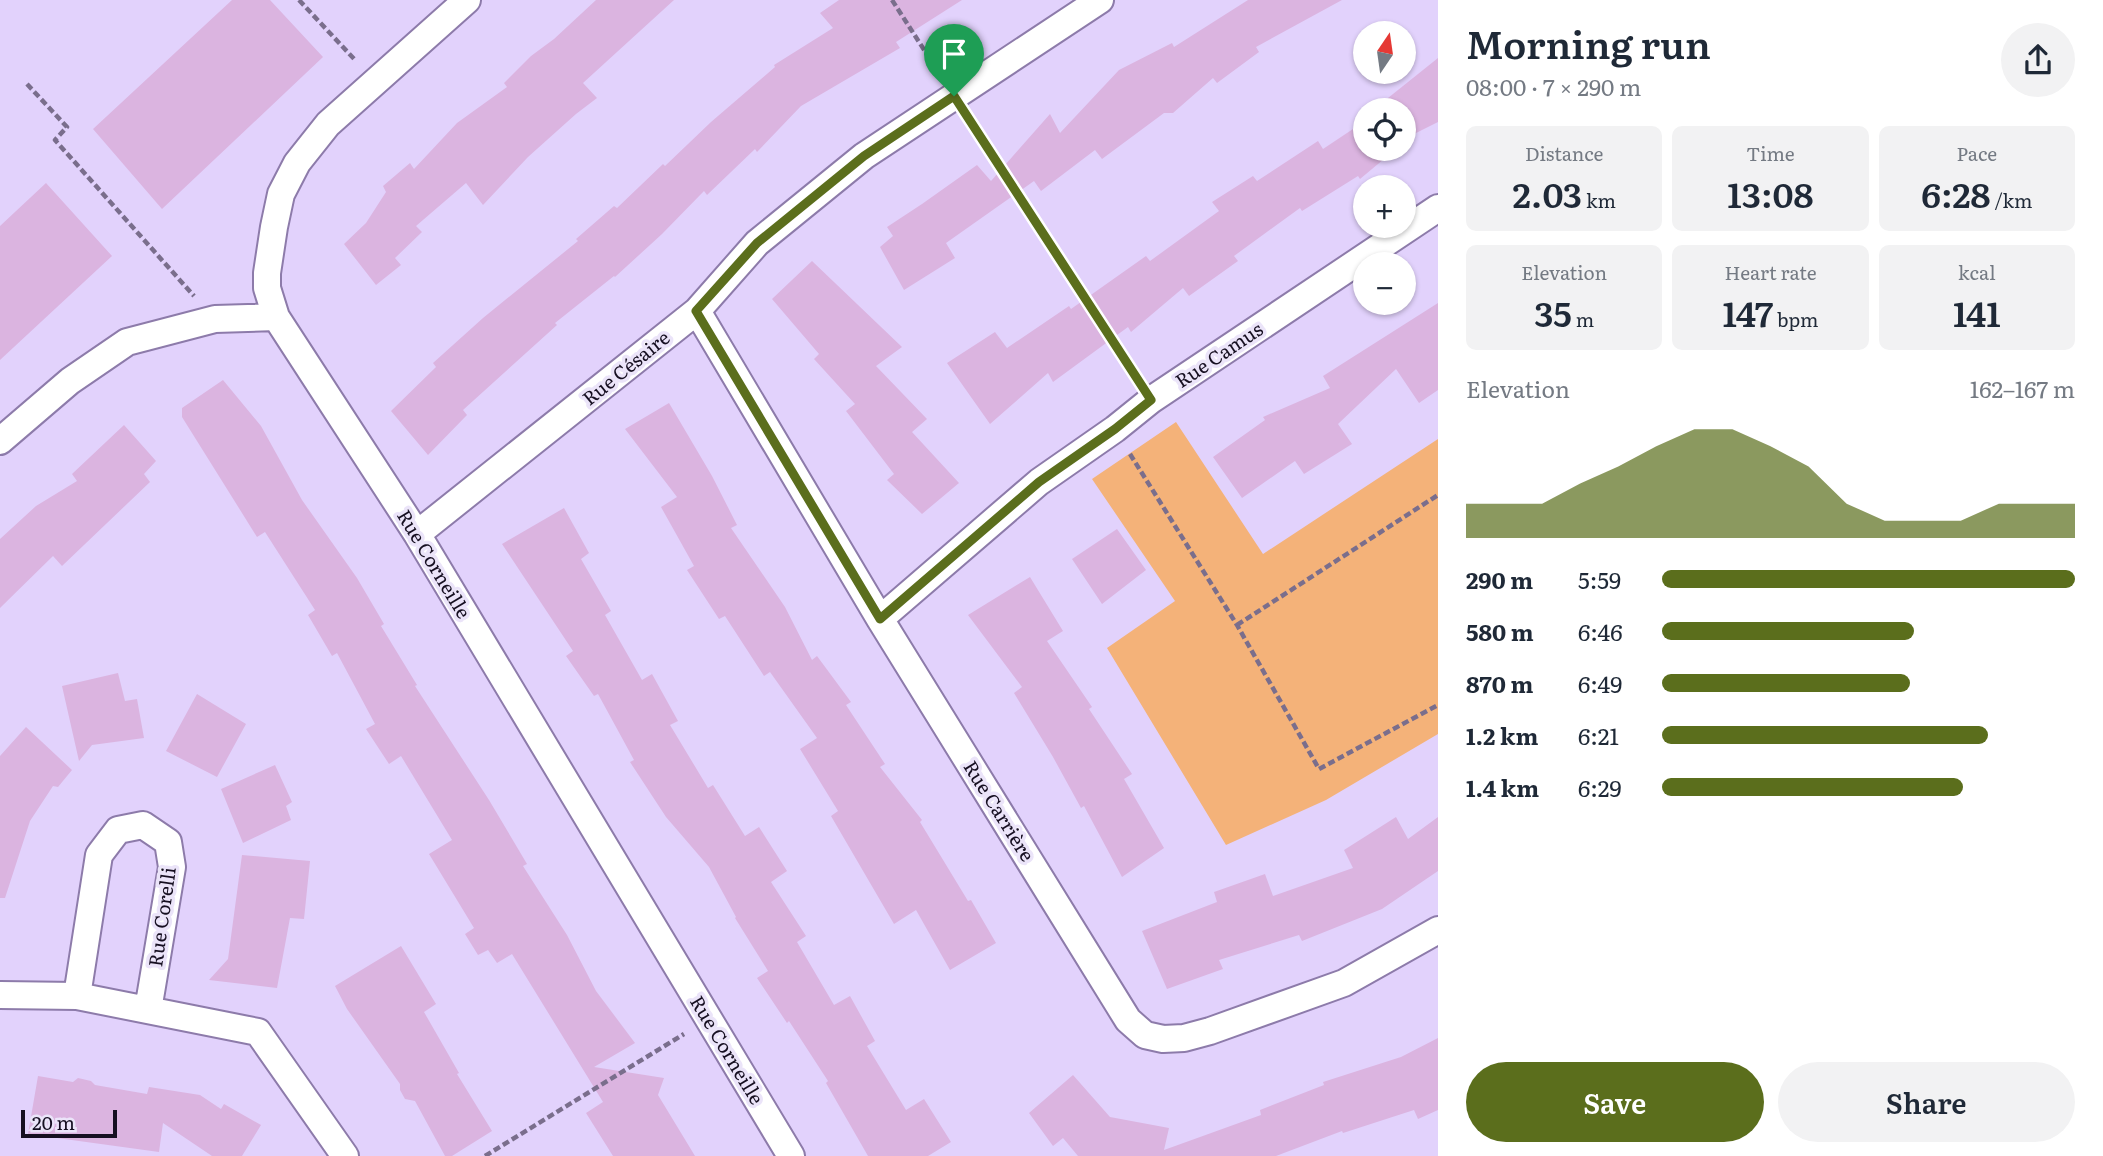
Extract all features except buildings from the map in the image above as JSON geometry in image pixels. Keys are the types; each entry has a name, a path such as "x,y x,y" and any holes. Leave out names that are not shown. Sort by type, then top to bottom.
{"street":[{"name":"Rue Corneille","path":"467,0 318,135 302,156 287,179 277,212 267,288 276,317 417,534 791,1156"},
{"name":"Rue Césaire","path":"417,534 696,311 757,243 864,156 1100,0"},
{"name":"Rue Camus","path":"880,619 1039,482 1115,429 1151,400 1438,208"},
{"name":"Rue Carrière","path":"696,311 880,619 1128,1020 1145,1035 1163,1039 1184,1038 1247,1018 1344,983 1438,930"},
{"path":"0,441 70,381 127,342 215,319 276,317"},
{"name":"Rue Corelli","path":"77,996 99,855 118,830 143,825 168,842 172,867 149,1010"},
{"path":"0,995 77,996 258,1032 345,1156"}],"path":[{"path":"299,0 376,82"},
{"path":"892,0 1151,400"},
{"path":"27,84 67,127 54,140 215,319"},
{"path":"1115,429 1237,625 1319,769 1438,705"},
{"path":"1237,625 1438,495"},
{"path":"485,1156 708,1019"}],"shaded area":[{"path":"1176,422 1263,554 1438,439 1438,734 1326,800 1226,845 1107,648 1175,601 1092,479"}],"route":[{"path":"954,96 1151,400 1115,429 1039,482 880,619 696,311 757,243 864,156 954,96"}]}
